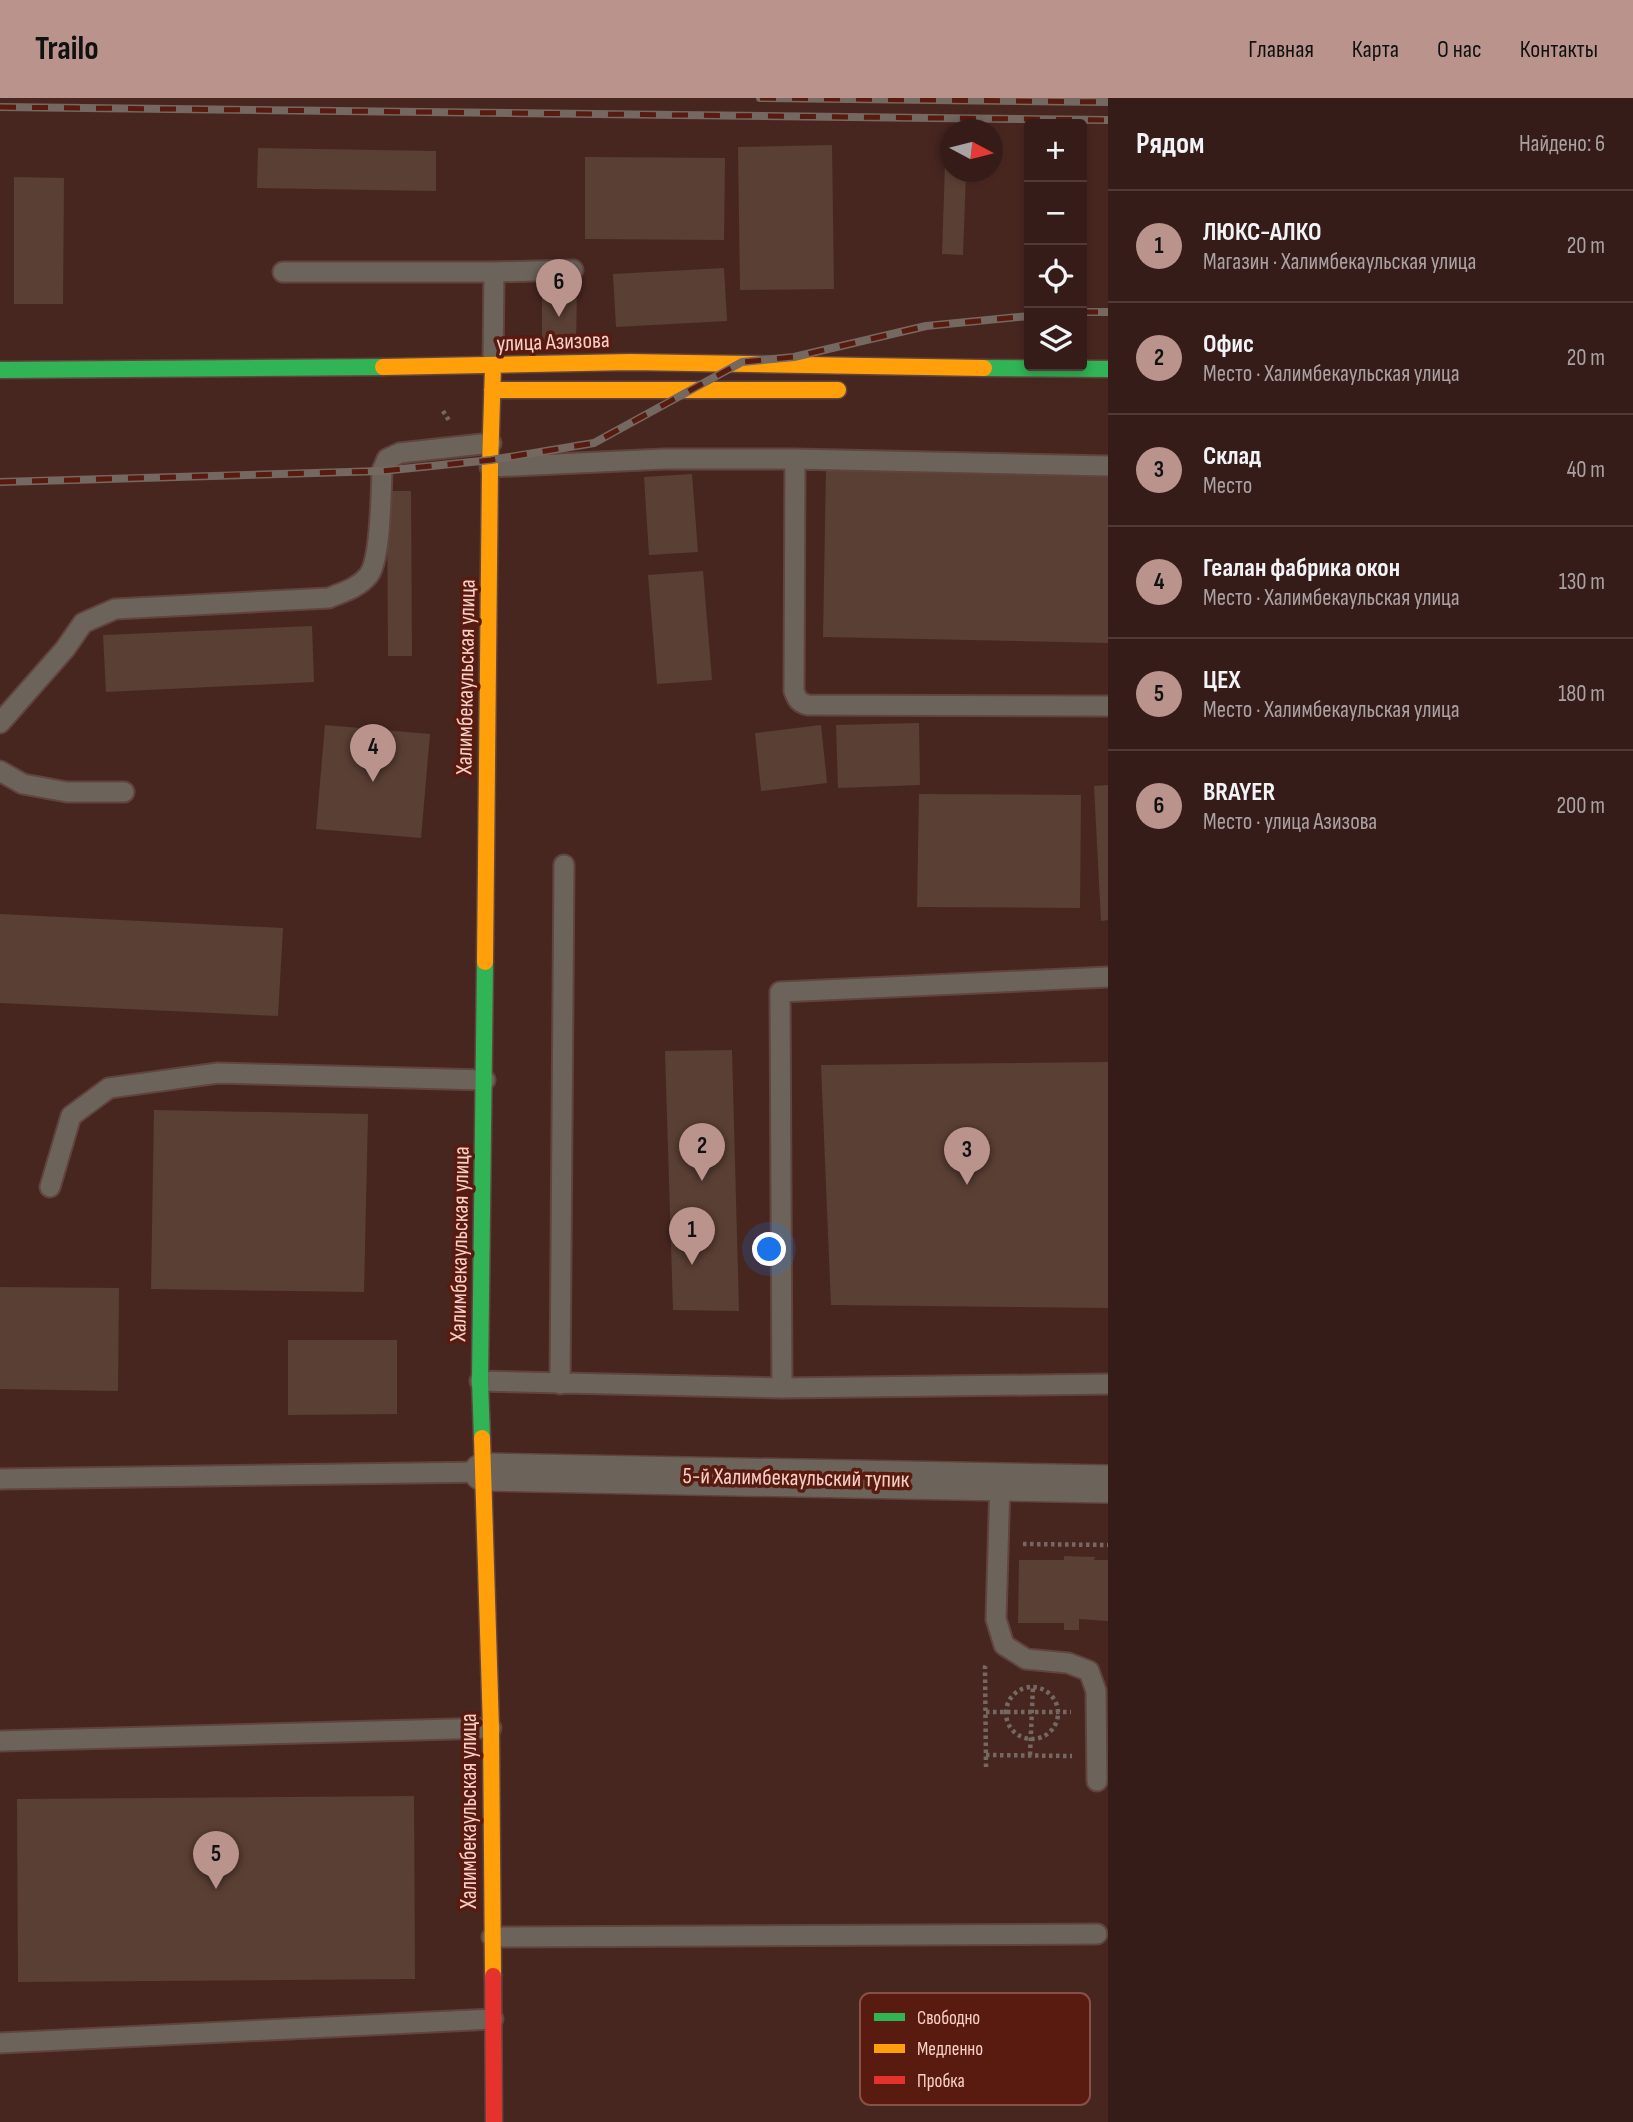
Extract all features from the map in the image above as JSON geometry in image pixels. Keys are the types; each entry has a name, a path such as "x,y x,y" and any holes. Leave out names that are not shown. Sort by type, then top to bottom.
{"street":[{"name":"улица Азизова","path":"0,370 743,362 1108,369"},
{"name":"Халимбекаульская улица","path":"493,366 486,390 491,443 480,1381 491,1728 494,2122"},
{"name":"улица Азизова","path":"486,390 860,390"},
{"name":"5-й Халимбекаульский тупик","path":"484,1472 1108,1484"}],"lane":[{"path":"284,272 573,270"},
{"path":"493,366 494,272"},
{"path":"0,723 65,649 83,622 115,609 329,598 355,587 370,575 376,557 382,471 387,459 400,453 491,443"},
{"path":"490,467 664,459 1108,466"},
{"path":"795,459 794,691 801,703 1108,706"},
{"path":"0,771 23,784 67,792 124,792"},
{"path":"560,1384 564,865"},
{"path":"782,1388 780,992 1108,977"},
{"path":"50,1187 71,1116 109,1088 218,1073 485,1080"},
{"path":"480,1381 782,1388 1108,1384"},
{"path":"0,1479 484,1472"},
{"path":"1000,1482 996,1619 1004,1645 1026,1659 1068,1663 1089,1671 1096,1691 1097,1781"},
{"path":"0,1741 491,1728"},
{"path":"492,1937 1097,1934"},
{"path":"0,2043 493,2019"}],"path":[{"path":"998,1543 1108,1545"},
{"path":"986,1767 985,1667 1004,1645"},
{"path":"1030,1755 1033,1660"},
{"path":"1032,1687 1042,1689 1050,1695 1057,1713 1056,1723 1050,1731 1042,1737 1031,1739 1013,1731 1006,1713 1008,1703 1014,1695 1022,1689 1032,1687"},
{"path":"986,1712 1097,1711"},
{"path":"986,1755 1097,1756"}],"building":[{"path":"832,145 834,289 740,290 738,147"},
{"path":"258,148 436,151 436,191 257,188"},
{"path":"585,157 725,158 724,240 585,239"},
{"path":"14,177 64,178 63,304 14,304"},
{"path":"944,182 966,182 963,255 942,254"},
{"path":"724,268 727,321 616,327 613,274"},
{"path":"542,286 577,286 576,349 542,349"},
{"path":"826,469 1108,475 1108,643 823,637"},
{"path":"692,474 698,552 649,555 644,477"},
{"path":"387,491 411,491 412,656 388,656"},
{"path":"703,571 712,680 657,684 648,575"},
{"path":"312,626 314,682 106,692 103,635"},
{"path":"919,723 920,785 838,788 836,725"},
{"path":"325,725 430,734 421,838 316,829"},
{"path":"821,725 827,783 761,791 755,733"},
{"path":"1108,785 1108,920 1101,921 1094,786"},
{"path":"919,794 1081,795 1080,908 917,907"},
{"path":"0,914 283,928 278,1016 0,1003"},
{"path":"732,1050 739,1311 673,1310 665,1051"},
{"path":"1108,1062 1108,1308 831,1305 821,1065"},
{"path":"154,1110 368,1114 364,1292 151,1289"},
{"path":"0,1287 119,1288 118,1391 0,1389"},
{"path":"288,1340 397,1340 397,1414 288,1415"},
{"path":"1064,1556 1108,1560 1108,1621 1079,1619 1079,1630 1064,1630 1064,1623 1018,1623 1019,1560 1064,1560"},
{"path":"414,1796 415,1979 18,1982 17,1799"}],"railway":[{"path":"760,98 1108,102"},
{"path":"0,107 1108,120"},
{"path":"1087,312 1108,312"},
{"path":"0,482 382,471 491,460 594,443 742,362 794,357 926,326 1024,316"}],"traffic: fast":[{"path":"0,370 383,367"},
{"path":"984,368 1108,369"},
{"path":"482,1438 480,1381 485,962"}],"traffic: slow":[{"path":"383,367 630,362 984,368"},
{"path":"485,962 493,366"},
{"path":"492,390 838,390"},
{"path":"482,1438 491,1728 493,1976"}],"traffic: jam":[{"path":"493,1976 494,2122"}],"place":[{"name":"BRAYER","path":"559,317"},
{"name":"Геалан фабрика окон","path":"373,782"},
{"name":"Офис","path":"702,1181"},
{"name":"Склад","path":"967,1185"},
{"name":"ЛЮКС-АЛКО","path":"692,1265"},
{"name":"ЦЕХ","path":"216,1889"}]}
